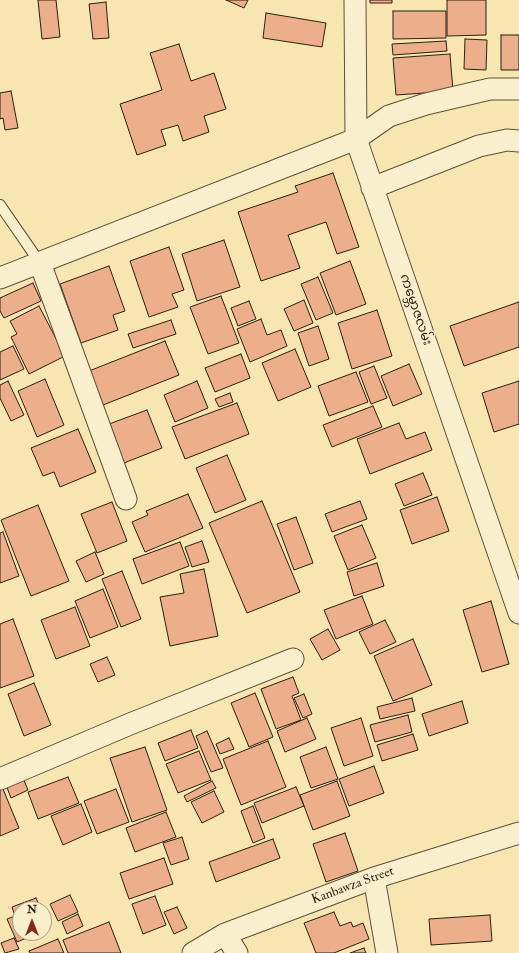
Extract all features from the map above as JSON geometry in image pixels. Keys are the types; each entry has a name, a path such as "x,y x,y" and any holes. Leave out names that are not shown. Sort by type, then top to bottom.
{"street":[{"name":"ကမ္ဘောဇလမ်း","path":"355,0 356,138 519,613"},
{"path":"0,278 356,138 389,116 426,104 490,89 519,89"},
{"path":"372,188 479,146 507,140 519,141"},
{"path":"40,262 126,499"},
{"path":"0,779 130,724 294,659"},
{"name":"Kanbawza Street","path":"193,953 225,934 374,878 519,833"},
{"path":"374,878 387,953"},
{"path":"225,934 237,953"}],"lane":[{"path":"0,205 40,262"}],"building":[{"path":"38,0 56,0 60,37 42,39"},
{"path":"226,0 248,0 244,8"},
{"path":"370,0 392,0 392,3 370,3"},
{"path":"447,0 486,0 486,35 447,36"},
{"path":"106,2 109,38 93,39 89,4"},
{"path":"393,11 446,11 446,38 393,39"},
{"path":"266,13 326,23 322,47 263,38"},
{"path":"501,35 519,35 519,70 501,70"},
{"path":"465,39 487,40 486,70 464,69"},
{"path":"446,41 447,51 393,55 392,44"},
{"path":"179,44 191,81 214,73 226,109 204,116 209,132 183,141 178,125 161,130 166,145 137,155 120,104 162,90 150,53"},
{"path":"450,54 453,91 396,95 393,58"},
{"path":"11,91 18,128 5,130 3,118 0,119 0,93"},
{"path":"333,173 359,247 337,254 326,222 288,235 300,268 261,281 238,212 298,192 295,186"},
{"path":"224,240 240,287 197,301 182,254"},
{"path":"169,247 184,290 172,294 178,307 149,317 130,261"},
{"path":"350,261 366,304 336,315 320,273"},
{"path":"109,266 125,311 113,315 118,330 81,343 60,284"},
{"path":"318,277 333,313 316,320 301,284"},
{"path":"33,283 41,301 4,318 0,311 0,298"},
{"path":"221,296 239,343 208,354 190,307"},
{"path":"304,300 313,323 294,331 284,309"},
{"path":"249,301 256,319 238,326 231,308"},
{"path":"519,302 519,347 464,366 450,326"},
{"path":"39,306 65,356 29,374 11,337 17,334 10,321"},
{"path":"377,310 392,356 352,369 338,323"},
{"path":"261,319 267,335 281,330 287,346 250,362 237,329"},
{"path":"171,320 176,334 133,348 128,334"},
{"path":"318,326 329,359 309,366 298,333"},
{"path":"165,341 179,375 103,405 89,371"},
{"path":"13,346 24,369 0,380 0,352"},
{"path":"295,349 311,387 278,401 262,363"},
{"path":"241,354 250,378 215,392 205,368"},
{"path":"409,364 422,394 393,406 381,376"},
{"path":"374,366 387,398 371,404 359,372"},
{"path":"356,372 368,402 329,416 318,386"},
{"path":"45,379 64,425 37,437 18,391"},
{"path":"8,381 24,415 11,421 0,398 0,385"},
{"path":"197,381 208,408 175,422 164,395"},
{"path":"519,381 519,424 494,432 482,393"},
{"path":"230,393 233,402 219,407 215,399"},
{"path":"237,403 249,434 185,459 172,427"},
{"path":"373,406 382,427 332,447 323,425"},
{"path":"147,410 162,448 124,463 109,424"},
{"path":"399,423 406,439 425,432 432,450 370,474 357,439"},
{"path":"78,429 96,472 60,487 54,472 43,476 31,448"},
{"path":"227,455 246,500 215,513 196,468"},
{"path":"423,473 432,495 404,506 395,484"},
{"path":"188,494 203,528 145,552 132,522 148,515 146,511"},
{"path":"437,497 449,531 412,544 400,510"},
{"path":"262,501 300,592 247,613 209,523"},
{"path":"360,501 367,519 332,532 325,514"},
{"path":"112,502 127,541 97,553 81,514"},
{"path":"38,505 69,581 31,596 1,520"},
{"path":"296,517 313,563 294,570 277,524"},
{"path":"362,525 376,558 348,570 334,536"},
{"path":"3,532 19,576 0,583 0,533"},
{"path":"202,541 209,562 192,567 185,547"},
{"path":"180,542 189,566 142,584 133,559"},
{"path":"95,552 104,574 86,582 76,561"},
{"path":"377,563 384,586 354,596 347,572"},
{"path":"204,569 218,636 170,646 160,597 184,593 180,574"},
{"path":"122,571 141,619 121,627 102,579"},
{"path":"103,589 118,627 90,638 75,601"},
{"path":"362,596 373,624 336,639 324,610"},
{"path":"491,601 509,664 482,672 463,610"},
{"path":"75,607 90,646 56,659 41,620"},
{"path":"13,619 34,676 0,688 0,624"},
{"path":"385,620 396,642 370,654 359,632"},
{"path":"328,629 340,650 322,660 310,639"},
{"path":"413,639 432,685 393,701 374,656"},
{"path":"107,657 115,675 98,682 90,664"},
{"path":"293,677 299,693 292,696 301,720 276,729 261,689"},
{"path":"34,683 51,725 24,736 8,694"},
{"path":"255,693 273,737 249,747 231,703"},
{"path":"304,694 312,714 303,718 294,698"},
{"path":"412,698 415,711 380,719 377,707"},
{"path":"462,701 468,723 429,736 422,714"},
{"path":"408,715 412,732 375,742 370,725"},
{"path":"307,718 316,739 285,752 277,731"},
{"path":"361,718 373,756 344,766 331,728"},
{"path":"191,730 198,748 165,761 158,743"},
{"path":"207,731 223,768 211,772 196,736"},
{"path":"413,734 418,750 382,761 377,745"},
{"path":"229,738 234,749 220,754 216,744"},
{"path":"268,741 286,787 241,805 223,759"},
{"path":"145,747 167,810 132,822 110,758"},
{"path":"326,747 338,779 311,788 300,757"},
{"path":"199,751 211,780 178,793 166,764"},
{"path":"374,766 384,793 349,806 339,779"},
{"path":"68,777 79,803 38,819 28,792"},
{"path":"23,778 28,790 11,798 6,785"},
{"path":"212,781 216,788 187,802 184,796"},
{"path":"337,781 350,816 313,830 300,795"},
{"path":"296,787 304,806 262,823 254,803"},
{"path":"3,789 19,828 0,836 0,790"},
{"path":"116,789 129,822 97,834 84,801"},
{"path":"214,791 224,812 202,823 191,802"},
{"path":"81,804 92,832 63,845 51,816"},
{"path":"253,806 265,838 253,843 241,811"},
{"path":"166,812 176,837 135,852 126,828"},
{"path":"345,833 358,871 326,882 313,844"},
{"path":"182,837 189,859 171,865 163,843"},
{"path":"273,839 280,858 216,882 209,862"},
{"path":"164,858 173,884 129,899 120,873"},
{"path":"70,895 78,912 58,921 52,908 52,903"},
{"path":"155,896 166,925 143,934 132,904"},
{"path":"36,898 37,901 28,901"},
{"path":"177,907 187,928 174,934 164,912"},
{"path":"334,912 340,926 351,922 353,927 363,923 369,939 334,953 316,953 304,923"},
{"path":"78,914 83,926 67,934 62,922"},
{"path":"490,915 492,941 431,945 429,919"},
{"path":"12,917 12,930 7,919"},
{"path":"109,922 121,953 68,953 63,940"},
{"path":"12,939 12,941 15,941 19,949 5,953 1,943"},
{"path":"58,939 64,953 30,953 29,951"},
{"path":"364,948 366,953 350,953"}]}
